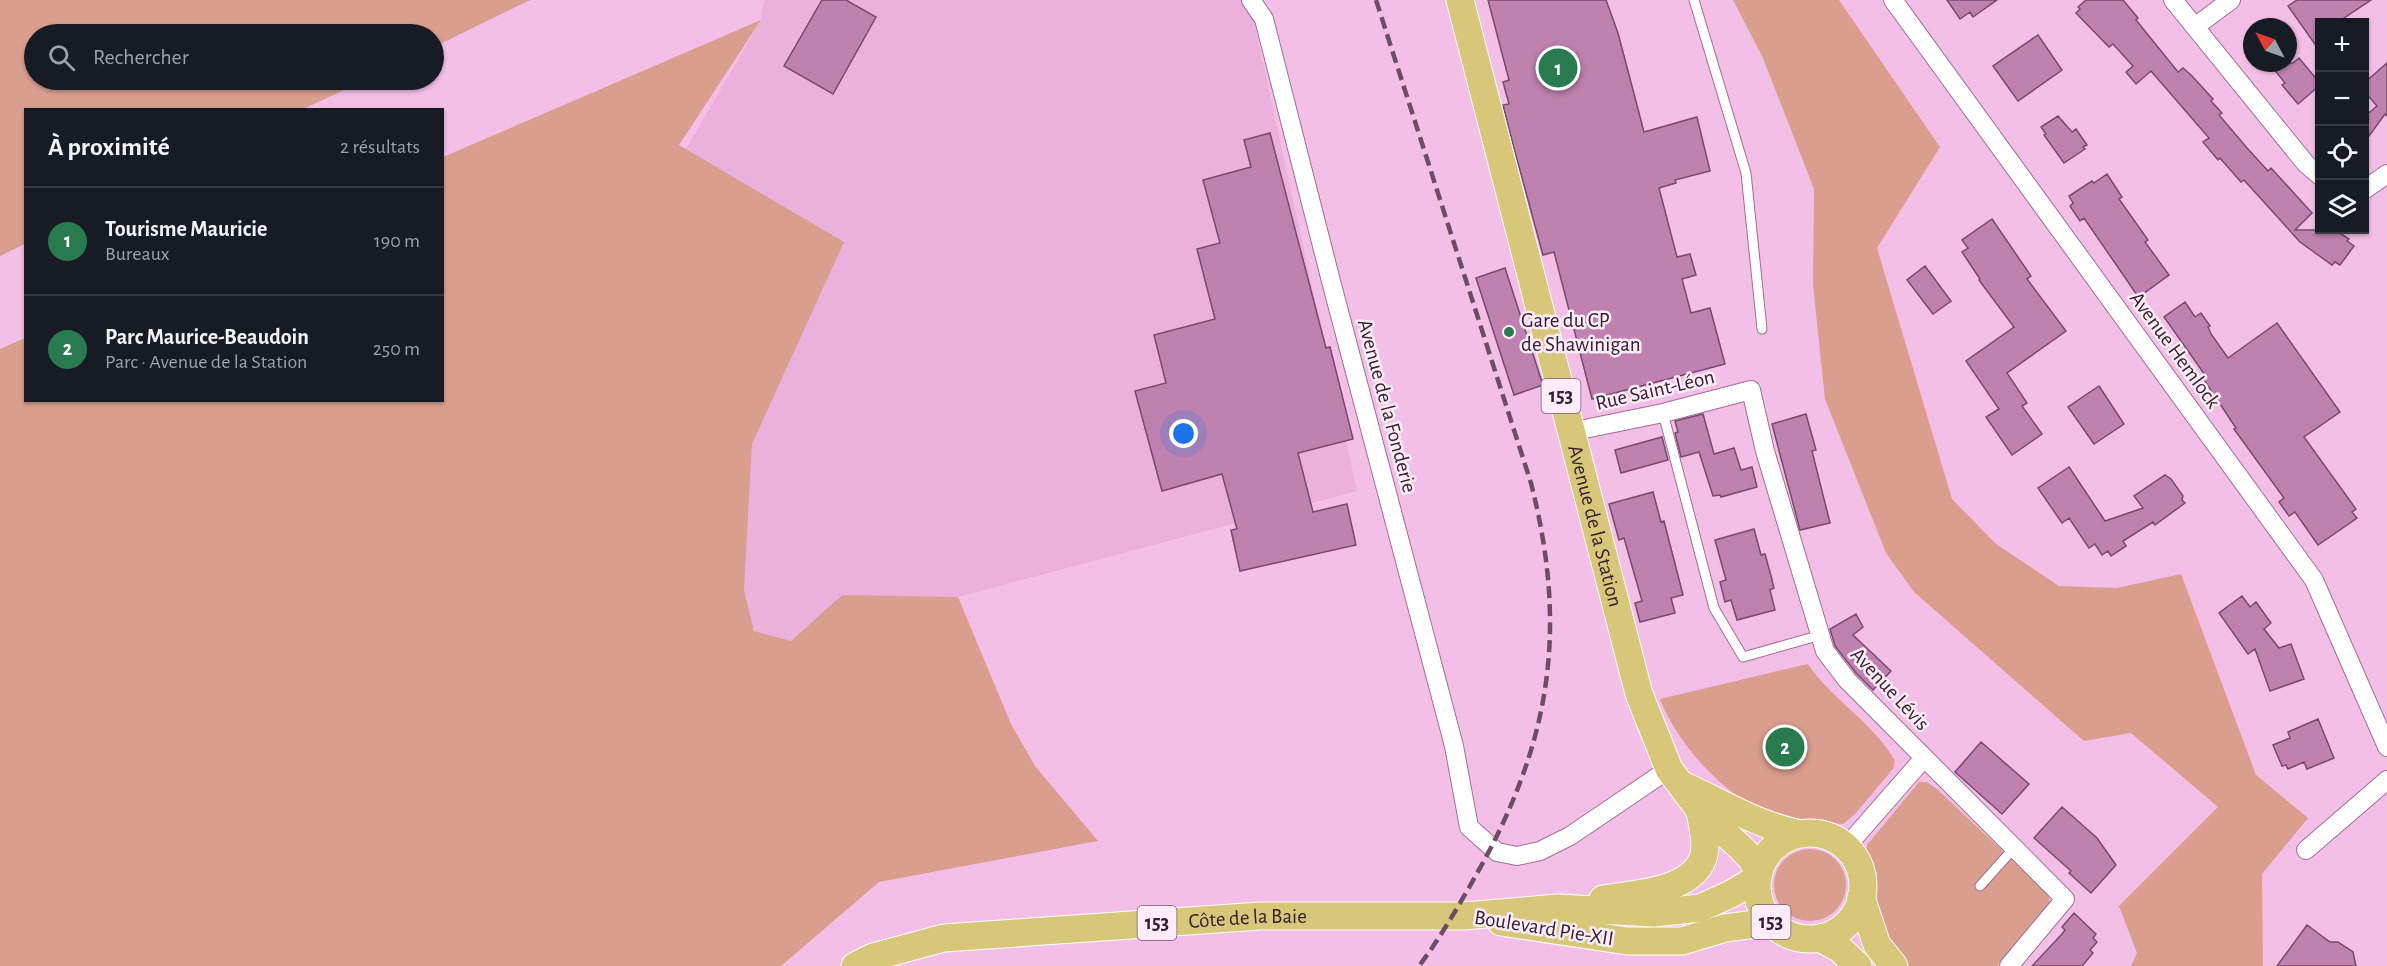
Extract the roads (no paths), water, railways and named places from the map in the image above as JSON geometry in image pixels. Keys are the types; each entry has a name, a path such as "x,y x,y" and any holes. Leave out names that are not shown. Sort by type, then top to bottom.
{"main road":[{"name":"Avenue de la Station","path":"1460,0 1639,694 1676,777 1700,811 1739,846 1758,875"},
{"path":"1676,777 1766,824 1784,831 1826,835 1846,847 1855,858 1860,870 1861,897 1876,945 1894,966"},
{"path":"1558,908 1670,887 1691,877 1703,858 1704,841 1700,811"},
{"name":"153","path":"1802,834 1788,838 1775,846 1765,858 1758,875 1759,901 1771,922 1785,933 1794,936 1820,938 1832,934 1847,923 1857,909 1861,897"},
{"name":"Boulevard Pie-XII","path":"1464,916 1558,908 1654,913 1700,908 1731,894 1758,875"},
{"name":"Côte de la Baie","path":"855,966 873,957 944,938 1260,916 1464,916"},
{"name":"Boulevard Pie-XII","path":"1464,916 1627,941 1682,941 1725,928 1771,922"},
{"path":"1820,938 1839,949 1858,966"}],"street":[{"name":"Avenue de la Fonderie","path":"1251,0 1264,19 1454,746 1469,827 1497,852 1517,856 1540,851 1676,777"},
{"name":"Avenue Hemlock","path":"1893,0 2314,580 2387,747"},
{"path":"2173,0 2315,172"},
{"path":"2196,26 2231,0"},
{"path":"2369,187 2387,174"},
{"name":"Rue Saint-Léon","path":"1570,432 1663,413 1751,390"},
{"name":"Avenue Lévis","path":"1751,390 1765,451 1825,651 1847,680 2065,899 2009,966"},
{"path":"1846,847 1924,758"},
{"path":"2306,850 2387,780"}],"lane":[{"path":"1694,0 1746,173 1762,329"},
{"path":"1663,413 1714,608 1743,657 1821,635"},
{"path":"1980,886 2014,848"}],"railway":[{"path":"1376,0 1531,483 1543,537 1549,589 1550,638 1545,686 1536,734 1521,781 1475,877 1419,966"}],"place":[{"name":"Tourisme Mauricie","path":"1558,68"},
{"name":"Gare du CP de Shawinigan","path":"1509,332"},
{"name":"Parc Maurice-Beaudoin","path":"1785,747"}]}
